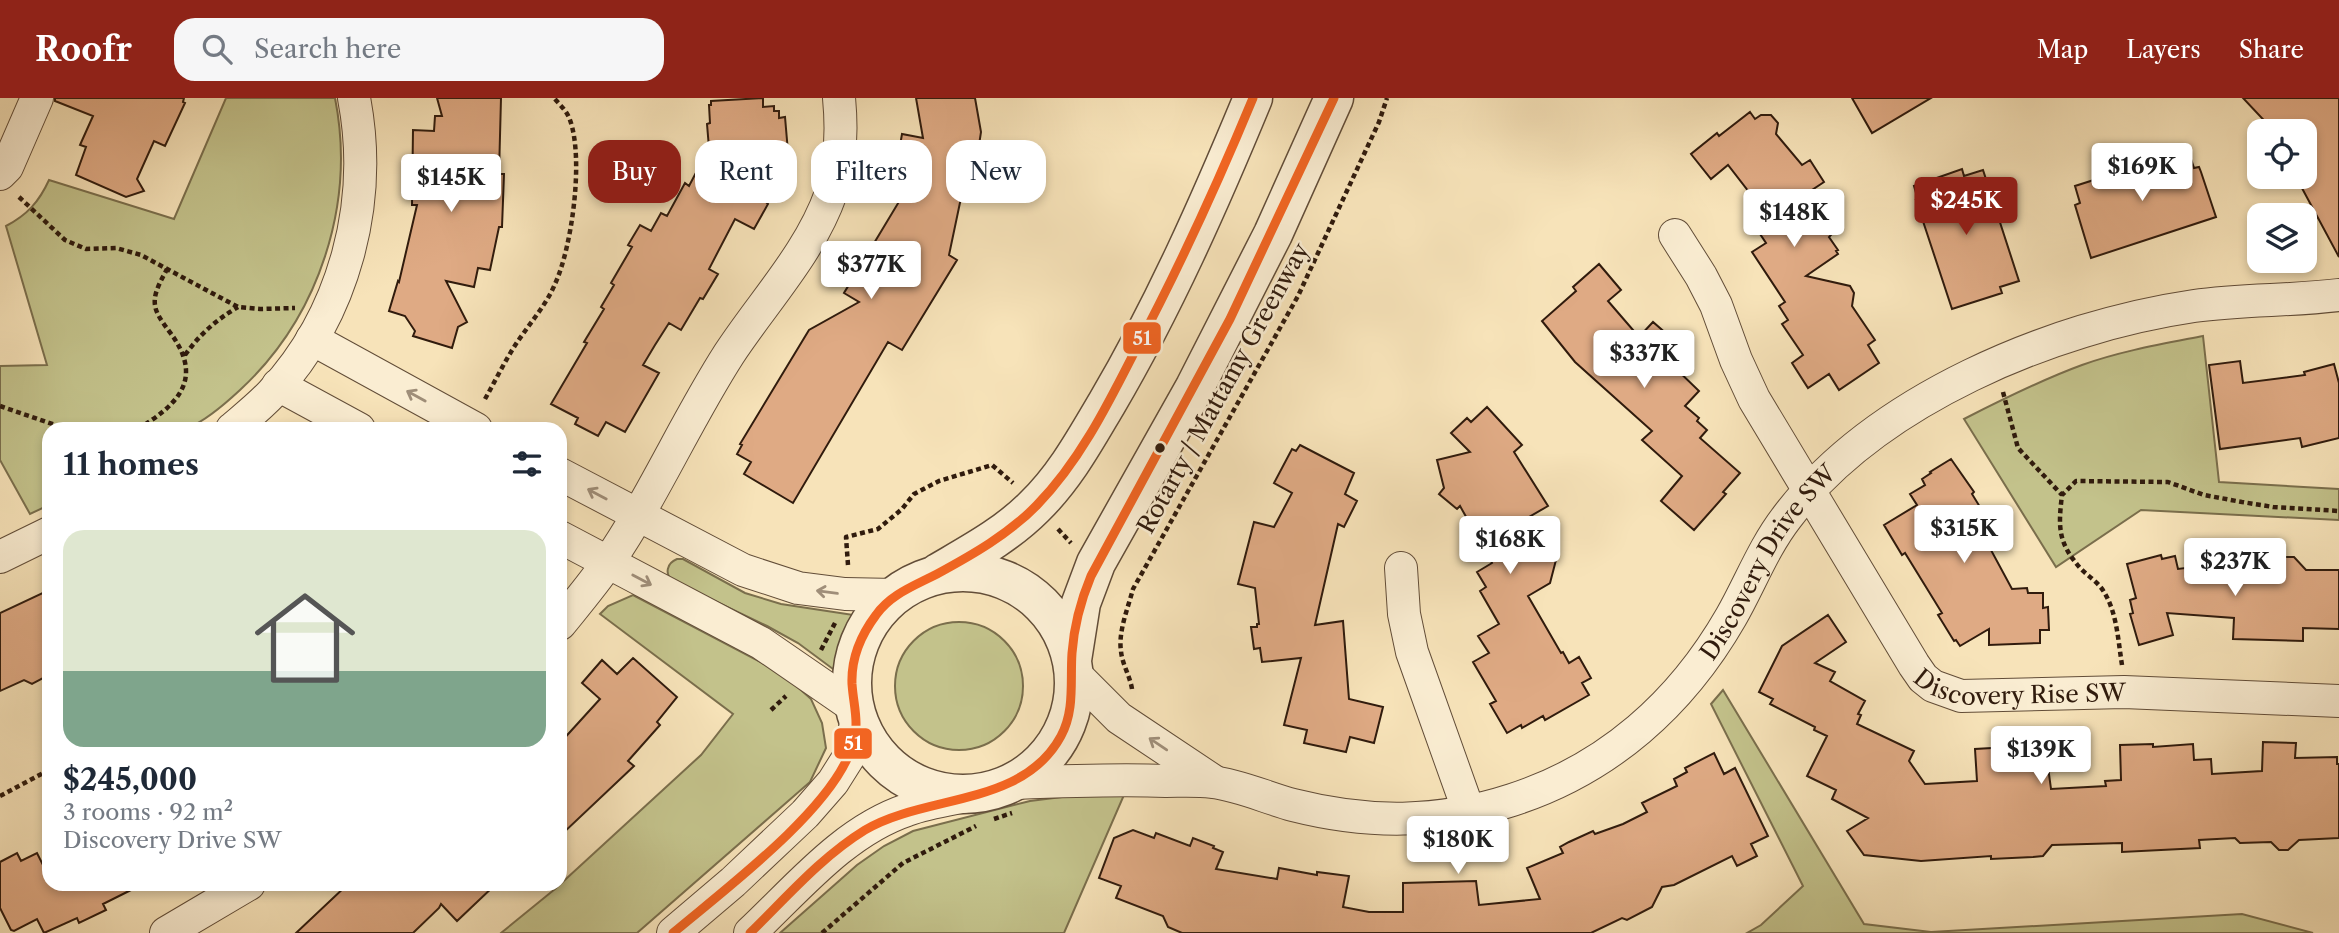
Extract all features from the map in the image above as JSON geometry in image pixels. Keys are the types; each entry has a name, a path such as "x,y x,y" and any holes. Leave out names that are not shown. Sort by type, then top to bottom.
{"street":[{"path":"5,181 7,167 37,98"},
{"path":"239,422 278,385 311,340 341,279 358,215 361,154 354,98"},
{"path":"567,615 608,562 638,516 700,402 757,313 795,261 825,206 833,184 840,148 839,98"},
{"path":"673,933 733,882 805,814 833,782 850,755 856,713 852,682 855,657 864,633 877,612 895,594 933,576 1007,531 1036,506 1066,471 1119,383 1162,301 1202,218 1253,98"},
{"path":"750,933 835,852 861,833 908,810 981,813 1018,797 1031,771 1047,756 1069,718 1074,696 1073,667 1081,603 1096,563 1195,387 1273,234 1334,98"},
{"name":"Discovery Rise SW","path":"1675,235 1716,305 1754,399 1914,665 1933,686 1961,696 2124,692 2339,701"},
{"name":"Discovery Drive SW","path":"1018,797 1100,779 1214,782 1292,805 1383,820 1469,812 1515,799 1573,774 1619,746 1661,711 1688,682 1717,639 1766,547 1809,491 1844,458 1933,396 1995,365 2077,332 2130,318 2196,306 2339,295"},
{"path":"311,340 480,414"},
{"path":"278,385 346,422"},
{"path":"567,478 743,570 798,588 845,594 895,594"},
{"path":"0,557 42,536"},
{"path":"567,541 761,643 856,713 876,752 904,777 981,813"},
{"path":"1401,568 1404,614 1412,652 1469,812"},
{"path":"933,576 959,572 985,574 1010,582 1032,595 1050,613 1064,636 1073,667"},
{"name":"Discovery Drive SW","path":"1073,667 1119,718 1214,782"},
{"path":"166,933 237,891"}],"path":[{"path":"480,414 522,335 557,282 575,210 576,153 572,130 564,109 554,98"},
{"name":"Rotarty / Mattamy Greenway","path":"1133,700 1130,678 1121,652 1121,636 1133,589 1298,296 1379,122 1387,98"},
{"path":"5,181 65,240 86,249 116,247 141,255 238,307 295,307 311,340"},
{"path":"149,422 175,401 185,377 185,355 155,305 156,292 167,269"},
{"path":"185,355 217,320 238,307"},
{"path":"1995,365 2018,448 2062,495"},
{"path":"0,406 47,422"},
{"path":"771,710 792,690 816,658 842,611 848,574 846,537 878,529 902,509 914,494 939,481 992,465 1006,476"},
{"path":"2124,692 2115,619 2103,590 2081,569 2062,545 2059,523 2062,495 2076,481 2168,482 2204,495 2242,502 2273,507 2339,511"},
{"path":"1055,526 1078,550"},
{"path":"0,796 42,773"},
{"path":"822,933 903,863 981,813 1018,797"}],"shaded area":[{"path":"226,98 335,98 340,138 340,178 335,218 325,256 310,293 291,328 268,361 228,401 200,422 42,422 42,508 30,514 0,460 0,366 47,365 6,226 32,207 49,180 174,219"},
{"path":"2203,336 2219,482 2339,489 2339,520 2141,510 2056,567 1964,419 2037,383 2082,365 2127,352"},
{"path":"677,559 683,559 745,593 781,604 860,616 850,634 837,672 798,643 673,581 668,575 668,569"},
{"path":"633,595 783,674 811,699 822,723 826,748 810,782 637,933 501,933 553,891 567,891 567,878 701,755 733,714 600,614 608,606"},
{"path":"959,622 984,627 1004,641 1018,661 1023,686 1018,711 1004,731 984,745 959,750 934,745 914,731 900,711 895,686 900,661 914,641 934,627"},
{"path":"1723,690 1864,924 1931,932 2242,914 2313,933 1747,933 1761,925 1803,886 1711,704"},
{"path":"1086,794 1124,795 1064,933 780,933 857,865 884,846 913,831 1030,801"}],"building":[{"path":"55,98 184,98 185,103 165,146 154,141 137,179 144,191 126,197 76,175 86,147 80,145 93,116 55,101"},
{"path":"437,98 501,98 499,174 504,174 502,227 499,227 490,270 478,268 474,287 446,281 467,322 458,327 452,348 413,336 415,331 405,316 389,311 399,282 417,205 412,205 413,130 434,131 435,116 442,116"},
{"path":"763,98 763,107 774,106 774,111 779,111 779,118 785,117 787,140 708,140 707,124 710,123 711,101"},
{"path":"916,98 975,98 981,132 980,140 946,140 946,203 960,203 949,255 957,260 902,350 888,342 793,503 744,474 751,462 737,454 742,445 740,444 809,330 859,302 844,293 898,203 932,203 932,140 901,140 902,134 923,138"},
{"path":"1852,98 1931,98 1872,133"},
{"path":"2243,98 2339,98 2339,257 2317,216 2317,203 2310,203 2302,189 2317,189 2317,119 2263,119"},
{"path":"1750,112 1755,119 1761,115 1771,115 1778,123 1776,134 1802,165 1810,160 1824,182 1809,192 1817,203 1813,206 1832,234 1829,237 1838,254 1806,276 1850,286 1854,293 1852,306 1875,340 1868,345 1879,363 1839,390 1829,374 1808,388 1792,363 1803,355 1782,324 1788,320 1779,306 1785,302 1752,252 1766,243 1746,213 1759,205 1728,165 1711,179 1691,154"},
{"path":"2188,150 2194,168 2199,167 2216,217 2091,258 2075,205 2080,203 2075,186"},
{"path":"1962,169 1964,176 1983,170 2019,281 2000,287 2002,293 1952,309 1916,200 1914,186"},
{"path":"695,175 695,203 768,204 754,229 735,219 709,269 718,274 703,299 700,298 681,330 669,323 643,365 659,373 625,432 606,422 598,436 575,424 578,418 551,404 604,309 601,307 614,285 611,283 632,247 628,245 640,225 651,231 661,213 667,216 674,203 681,203 681,190 685,183 689,186"},
{"path":"1599,264 1621,290 1608,301 1639,337 1653,322 1684,349 1671,364 1699,391 1685,406 1699,418 1697,421 1707,430 1700,438 1740,473 1723,492 1726,494 1694,530 1661,501 1682,476 1642,440 1652,431 1575,362 1542,321 1576,291 1573,287"},
{"path":"2240,361 2243,383 2305,375 2304,372 2334,364 2339,383 2339,438 2302,447 2300,438 2220,449 2209,365"},
{"path":"1487,407 1522,445 1514,452 1548,506 1522,521 1543,556 1556,560 1550,583 1528,596 1561,653 1563,652 1569,663 1579,657 1591,678 1582,683 1589,695 1545,720 1543,716 1507,733 1490,704 1496,701 1473,662 1489,653 1478,636 1499,624 1480,591 1486,587 1477,572 1492,563 1460,506 1457,509 1439,494 1444,488 1437,460 1470,452 1451,433 1467,418 1471,422"},
{"path":"1300,445 1354,473 1345,494 1357,501 1344,527 1338,524 1315,625 1343,621 1349,699 1383,707 1374,743 1350,737 1346,752 1304,743 1307,730 1284,725 1301,658 1262,662 1260,648 1254,649 1251,627 1257,627 1259,624 1255,588 1238,584 1254,522 1274,527 1292,493 1274,483 1292,449 1296,451"},
{"path":"1951,459 1974,492 1972,494 1980,507 1977,510 1992,535 1985,539 2012,589 2027,588 2028,593 2043,593 2043,608 2048,607 2049,630 2040,630 2040,643 1989,645 1989,629 1960,646 1938,615 1942,613 1905,553 1902,555 1884,525 1917,505 1910,494 1925,485 1922,479 1930,472"},
{"path":"2161,555 2162,559 2175,556 2178,569 2226,563 2245,564 2249,568 2272,568 2284,557 2294,557 2306,570 2339,570 2339,629 2303,628 2303,641 2233,639 2234,618 2167,613 2173,635 2139,645 2130,614 2133,613 2130,600 2136,598 2127,564"},
{"path":"42,593 42,679 32,684 24,680 0,691 0,613"},
{"path":"1828,615 1846,642 1815,663 1835,672 1830,681 1865,701 1858,714 1861,715 1857,724 1914,751 1909,761 1925,784 1977,781 1975,749 2009,747 2009,751 2046,752 2051,789 2106,786 2105,781 2121,780 2120,745 2153,744 2153,747 2193,744 2194,760 2211,759 2212,774 2262,771 2263,742 2296,743 2295,758 2337,757 2339,838 2299,840 2288,850 2279,850 2271,842 2240,843 2235,838 2199,840 2200,848 2122,852 2122,843 2052,845 2043,856 1991,859 1991,856 1921,861 1864,855 1847,831 1868,818 1832,799 1836,790 1807,776 1827,736 1770,704 1773,699 1759,692 1782,646"},
{"path":"633,658 677,697 657,722 660,725 628,761 634,766 567,829 567,735 600,699 582,683 602,660 617,674"},
{"path":"1714,753 1724,774 1735,768 1768,836 1751,844 1757,856 1737,866 1732,856 1674,885 1662,887 1652,907 1627,920 1622,918 1591,933 1182,933 1168,927 1163,916 1116,898 1121,886 1099,878 1114,838 1133,830 1154,838 1156,833 1190,846 1193,838 1214,846 1213,848 1223,852 1216,869 1277,879 1279,868 1317,875 1317,872 1349,876 1343,907 1369,912 1403,912 1403,883 1476,881 1479,905 1540,899 1527,868 1563,853 1560,847 1569,842 1593,831 1595,834 1623,824 1647,812 1642,803 1677,786 1674,779 1687,772 1685,768"},
{"path":"17,853 21,861 37,853 42,863 42,891 129,891 103,904 106,910 79,923 77,918 44,933 37,919 14,931 0,908 0,862"},
{"path":"341,891 489,891 457,921 441,904 413,933 296,933"}],"transit line":[{"name":"51","path":"673,933 772,849 820,800 838,776 850,752 855,733 852,684 855,656 876,615 889,601 904,591 990,543 1014,525 1037,505 1066,471 1091,433 1166,290 1253,98"},
{"name":"51","path":"750,933 819,865 865,830 889,819 972,796 1023,776 1044,759 1061,736 1070,706 1074,633 1091,576 1230,319 1334,98"}]}
